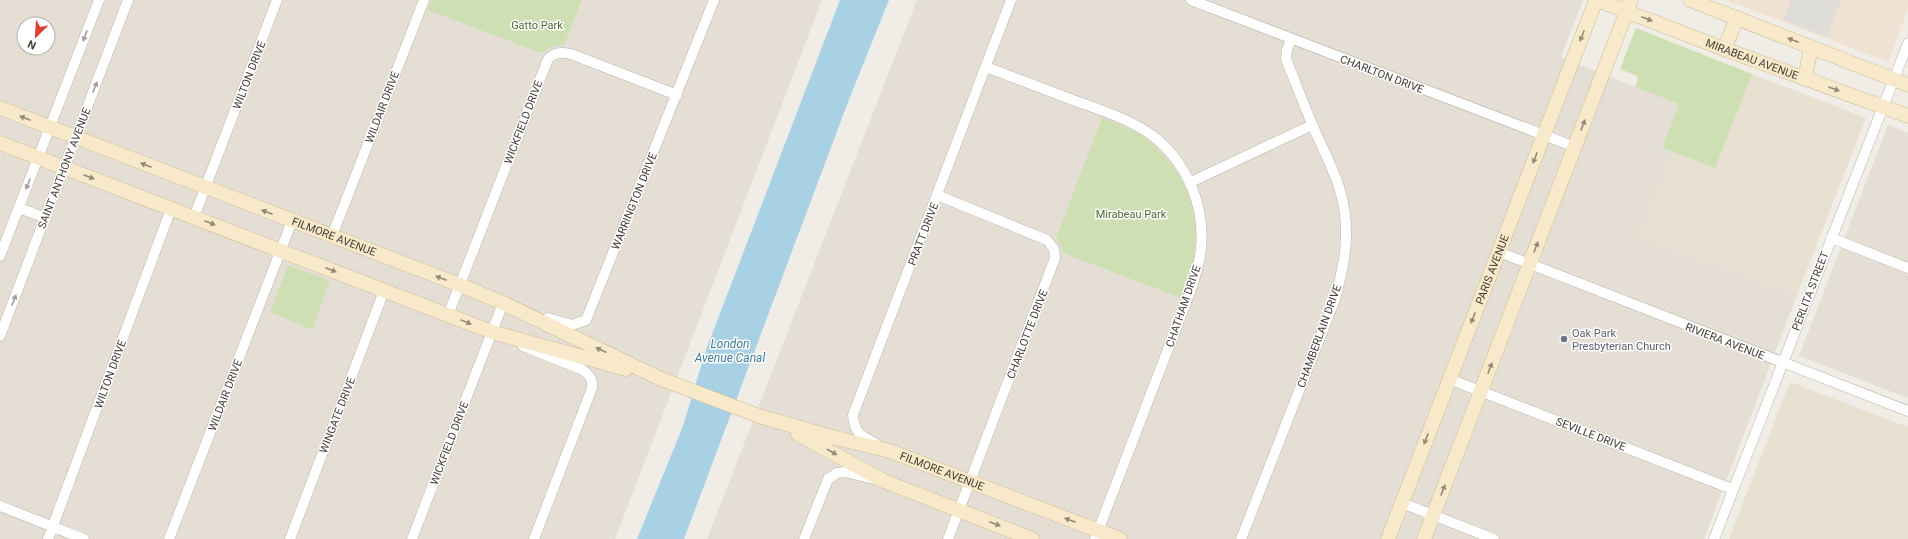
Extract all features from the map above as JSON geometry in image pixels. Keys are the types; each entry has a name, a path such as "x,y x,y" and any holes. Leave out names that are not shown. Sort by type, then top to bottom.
{"street":[{"path":"0,256 99,0"},
{"name":"SAINT ANTHONY AVENUE","path":"0,336 128,0"},
{"name":"WILTON DRIVE","path":"194,217 277,0"},
{"name":"WILDAIR DRIVE","path":"332,236 424,0"},
{"name":"WARRINGTON DRIVE","path":"503,303 561,323 572,325 586,320 714,0"},
{"name":"PRATT DRIVE","path":"890,452 858,433 854,426 854,415 1011,0"},
{"name":"CHARLTON DRIVE","path":"1190,0 1575,147"},
{"name":"MIRABEAU AVENUE","path":"1596,0 1629,6 1724,49 1908,116"},
{"name":"PARIS AVENUE","path":"1388,539 1596,0"},
{"path":"1690,0 1908,85"},
{"path":"1424,539 1629,6"},
{"path":"1724,49 1737,18"},
{"name":"CHAMBERLAIN DRIVE","path":"1241,539 1335,299 1342,270 1346,237 1344,208 1337,177 1312,125 1286,59 1286,50 1291,39"},
{"name":"PERLITA STREET","path":"1714,539 1732,489 1908,43"},
{"path":"1805,79 1811,47"},
{"name":"WICKFIELD DRIVE","path":"448,315 543,67 553,54 562,52 571,54 677,95"},
{"name":"CHATHAM DRIVE","path":"986,67 1115,116 1153,136 1179,162 1191,182 1199,208 1202,247 1199,265 1190,292 1096,535"},
{"name":"FILMORE AVENUE","path":"0,108 460,285 503,303 661,379 759,416 832,438 890,452 970,482 1096,535 1120,539"},
{"path":"1191,182 1312,125"},
{"name":"FILMORE AVENUE","path":"0,143 492,332 661,379"},
{"name":"CHARLOTTE DRIVE","path":"937,195 1047,240 1054,249 1055,258 948,539"},
{"path":"19,208 46,218"},
{"name":"WILTON DRIVE","path":"48,539 172,209"},
{"name":"WILDAIR DRIVE","path":"169,539 292,221"},
{"path":"1831,238 1908,268"},
{"name":"RIVIERA AVENUE","path":"1498,252 1908,411"},
{"name":"WINGATE DRIVE","path":"290,539 384,291"},
{"name":"WICKFIELD DRIVE","path":"412,539 503,303"},
{"path":"492,332 583,370 590,376 592,381 592,388 534,539"},
{"name":"SEVILLE DRIVE","path":"1449,379 1732,489"},
{"name":"FILMORE AVENUE","path":"759,416 795,433 884,481 1032,539"},
{"path":"804,539 828,479 837,473 845,472 884,481"},
{"path":"1402,503 1494,539"},
{"path":"0,506 84,539"}],"shaded area":[{"path":"0,0 822,0 615,539 0,539"},
{"path":"917,0 1583,0 1561,57 1679,104 1662,148 1673,152 1640,237 1797,295 1704,539 707,539"},
{"path":"1726,0 1908,0 1908,9 1888,62"},
{"path":"1791,0 1841,0 1827,37 1783,20"},
{"path":"1752,74 1866,118 1797,295 1640,237 1673,152 1715,168"},
{"path":"1888,125 1908,133 1908,398 1799,356"},
{"path":"1790,382 1908,427 1908,539 1729,539"}],"green space":[{"name":"Gatto Park","path":"431,0 582,0 564,45 550,47 541,53 428,10"},
{"path":"1636,28 1752,74 1715,168 1662,148 1679,104 1635,87 1638,79 1637,76 1620,69"},
{"name":"Mirabeau Park","path":"1102,118 1132,130 1151,142 1174,168 1183,183 1190,199 1196,233 1193,263 1181,298 1063,253 1056,238"},
{"path":"288,265 330,281 312,330 270,312"}],"water":[{"name":"London Avenue Canal","path":"840,0 889,0 848,102 684,539 637,539 683,426 706,350"}],"place":[{"name":"Oak Park Presbyterian Church","path":"1564,339"}]}
